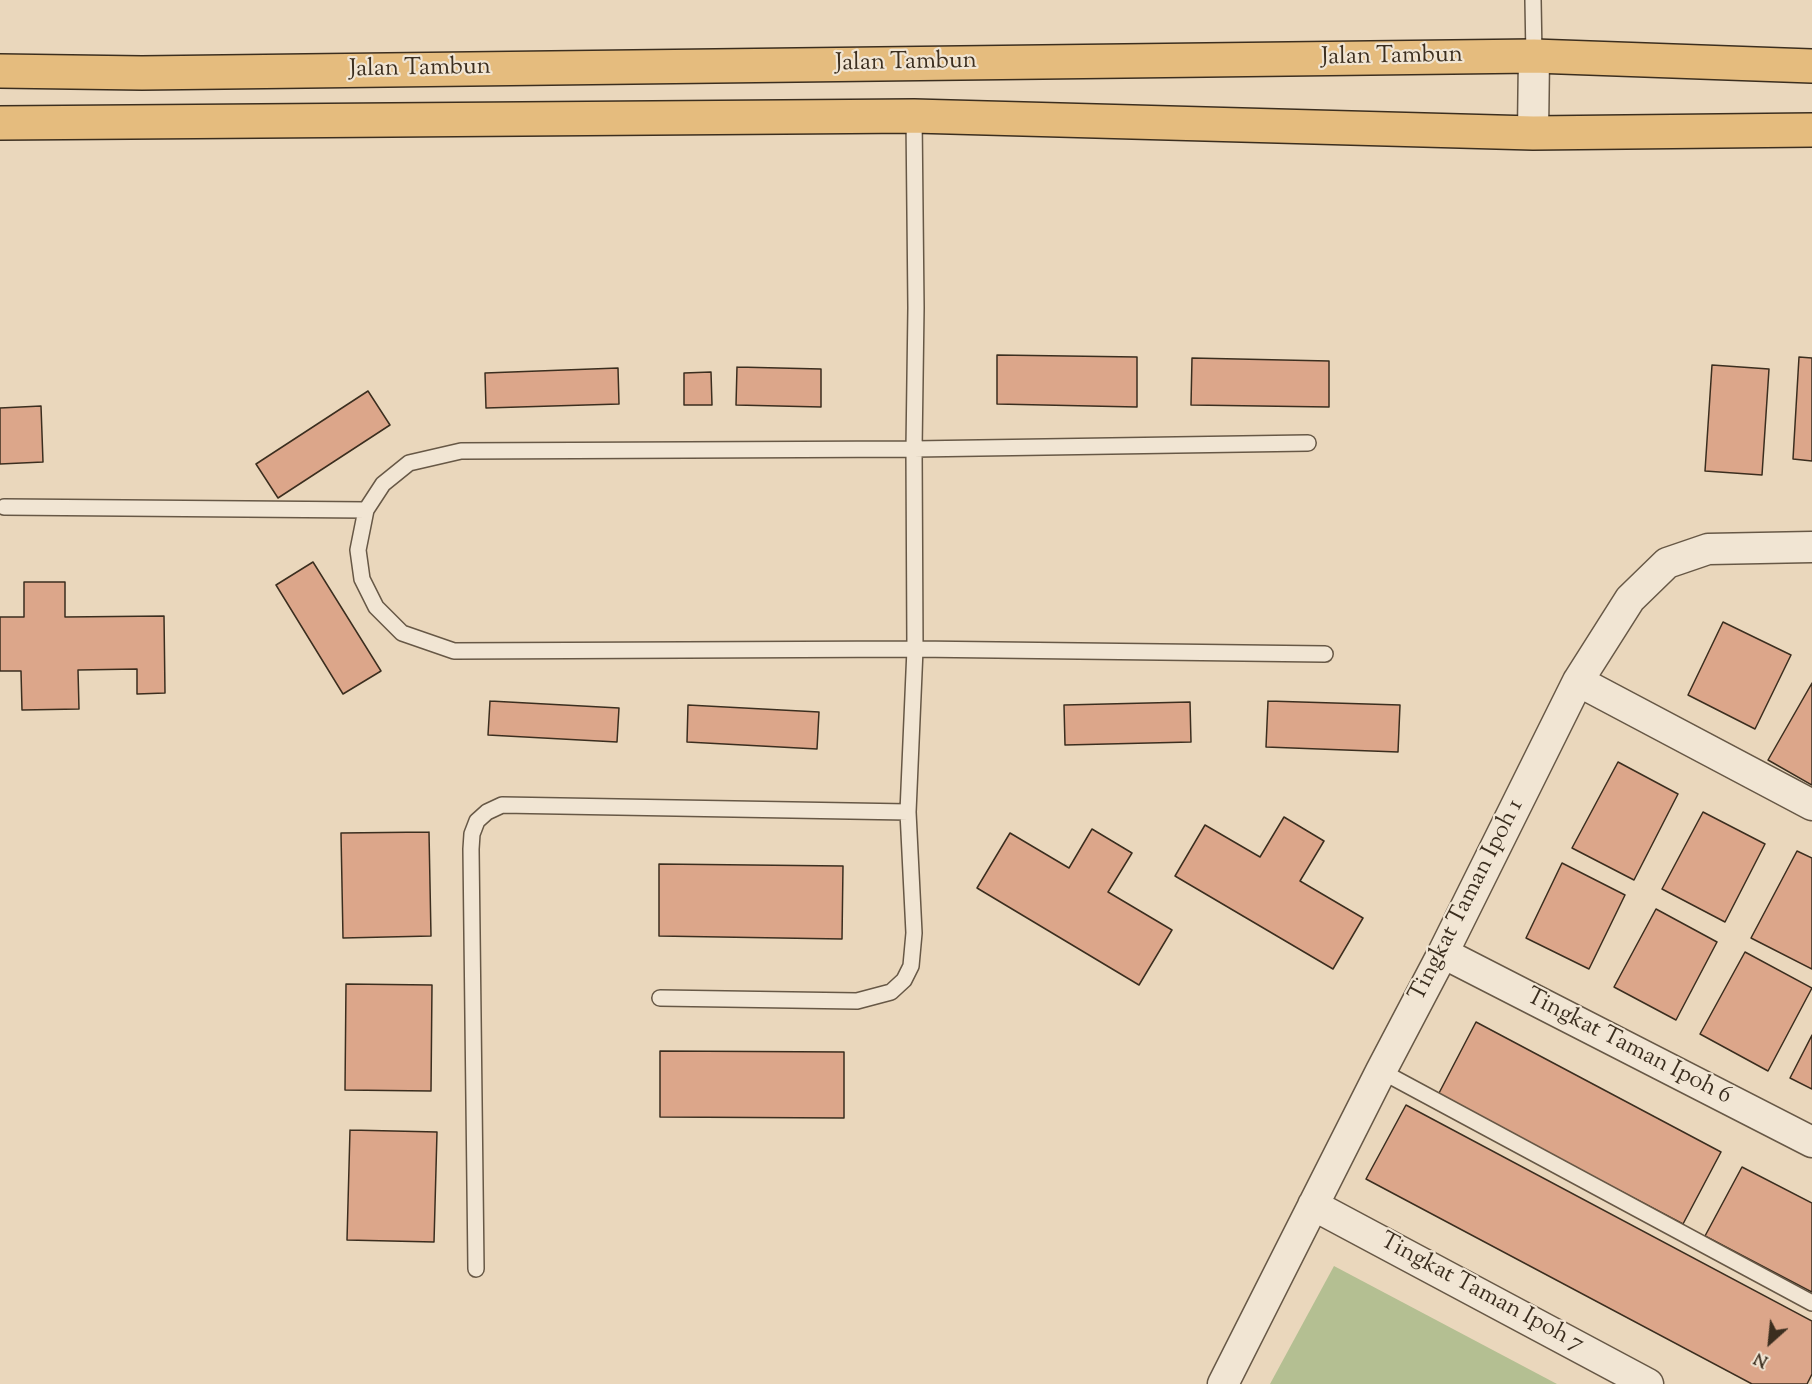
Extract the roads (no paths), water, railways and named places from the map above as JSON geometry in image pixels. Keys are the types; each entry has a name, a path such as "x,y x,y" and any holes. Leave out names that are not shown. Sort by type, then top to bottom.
{"main road":[{"name":"Jalan Tambun","path":"0,71 142,73 1534,56 1812,66"},
{"name":"Jalan Tambun","path":"0,123 914,116 1533,133 1812,130"}],"street":[{"path":"1533,133 1534,56"},
{"name":"Tingkat Taman Ipoh 1","path":"1223,1384 1443,953 1578,681 1630,599 1667,563 1708,549 1812,548"},
{"path":"1578,681 1812,805"},
{"name":"Tingkat Taman Ipoh 6","path":"1443,953 1812,1143"},
{"name":"Tingkat Taman Ipoh 7","path":"1313,1205 1648,1384"}],"lane":[{"path":"1533,0 1534,56"},
{"path":"660,998 857,1001 891,992 904,980 911,966 914,933 908,812 915,649 914,116"},
{"path":"1308,443 914,449 461,451 409,463 383,484 366,510 358,550 362,579 376,607 402,633 454,651 915,649 1325,654"},
{"path":"4,507 366,510"},
{"path":"476,1269 471,849 472,834 477,821 487,812 502,805 908,812"},
{"path":"1381,1071 1812,1303"}]}
